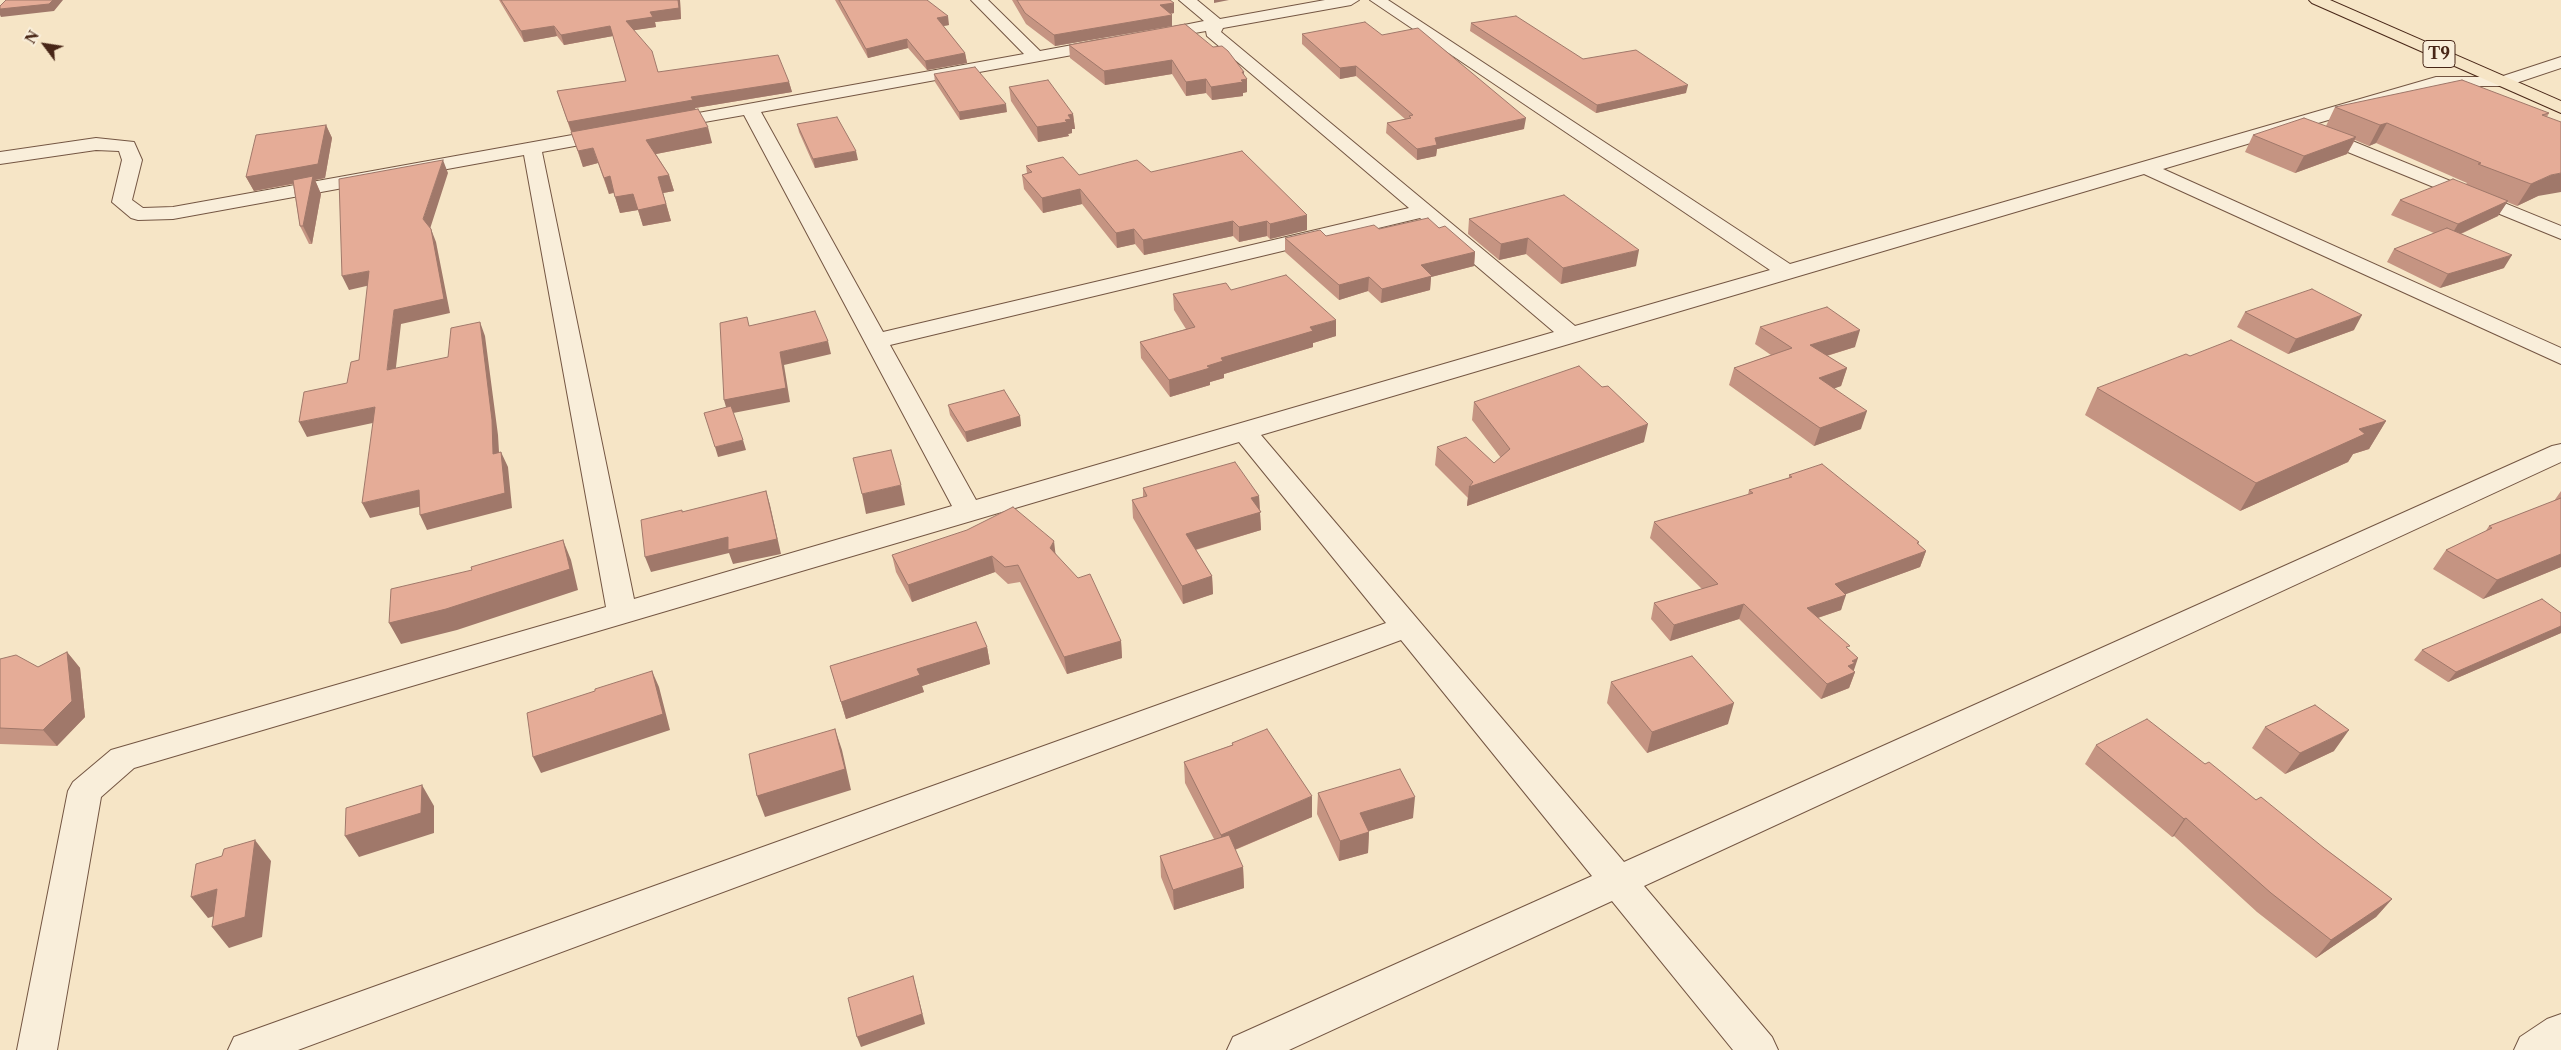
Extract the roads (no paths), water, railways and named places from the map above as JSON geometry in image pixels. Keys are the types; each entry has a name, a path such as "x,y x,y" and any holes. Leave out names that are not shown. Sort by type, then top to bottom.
{"highway":[{"name":"T9","path":"2317,0 2561,108"}],"street":[{"path":"979,0 1037,57"},
{"path":"1187,0 1217,24"},
{"path":"1141,38 1351,0"},
{"path":"1378,0 1788,272"},
{"path":"1217,24 1213,33 1572,336"},
{"path":"646,128 1122,41"},
{"path":"37,1050 86,791 123,759 2442,81 2501,82 2561,62"},
{"path":"750,109 970,512"},
{"path":"2295,124 2561,232"},
{"path":"0,158 96,144 127,146 132,160 122,202 138,214 173,214 627,131"},
{"path":"532,148 622,613"},
{"path":"2146,168 2561,358"},
{"path":"876,340 1424,211"},
{"path":"1244,431 1758,1050"},
{"path":"1247,1050 2561,452"},
{"path":"248,1050 1406,627"},
{"path":"2534,1050 2561,1032"}]}
